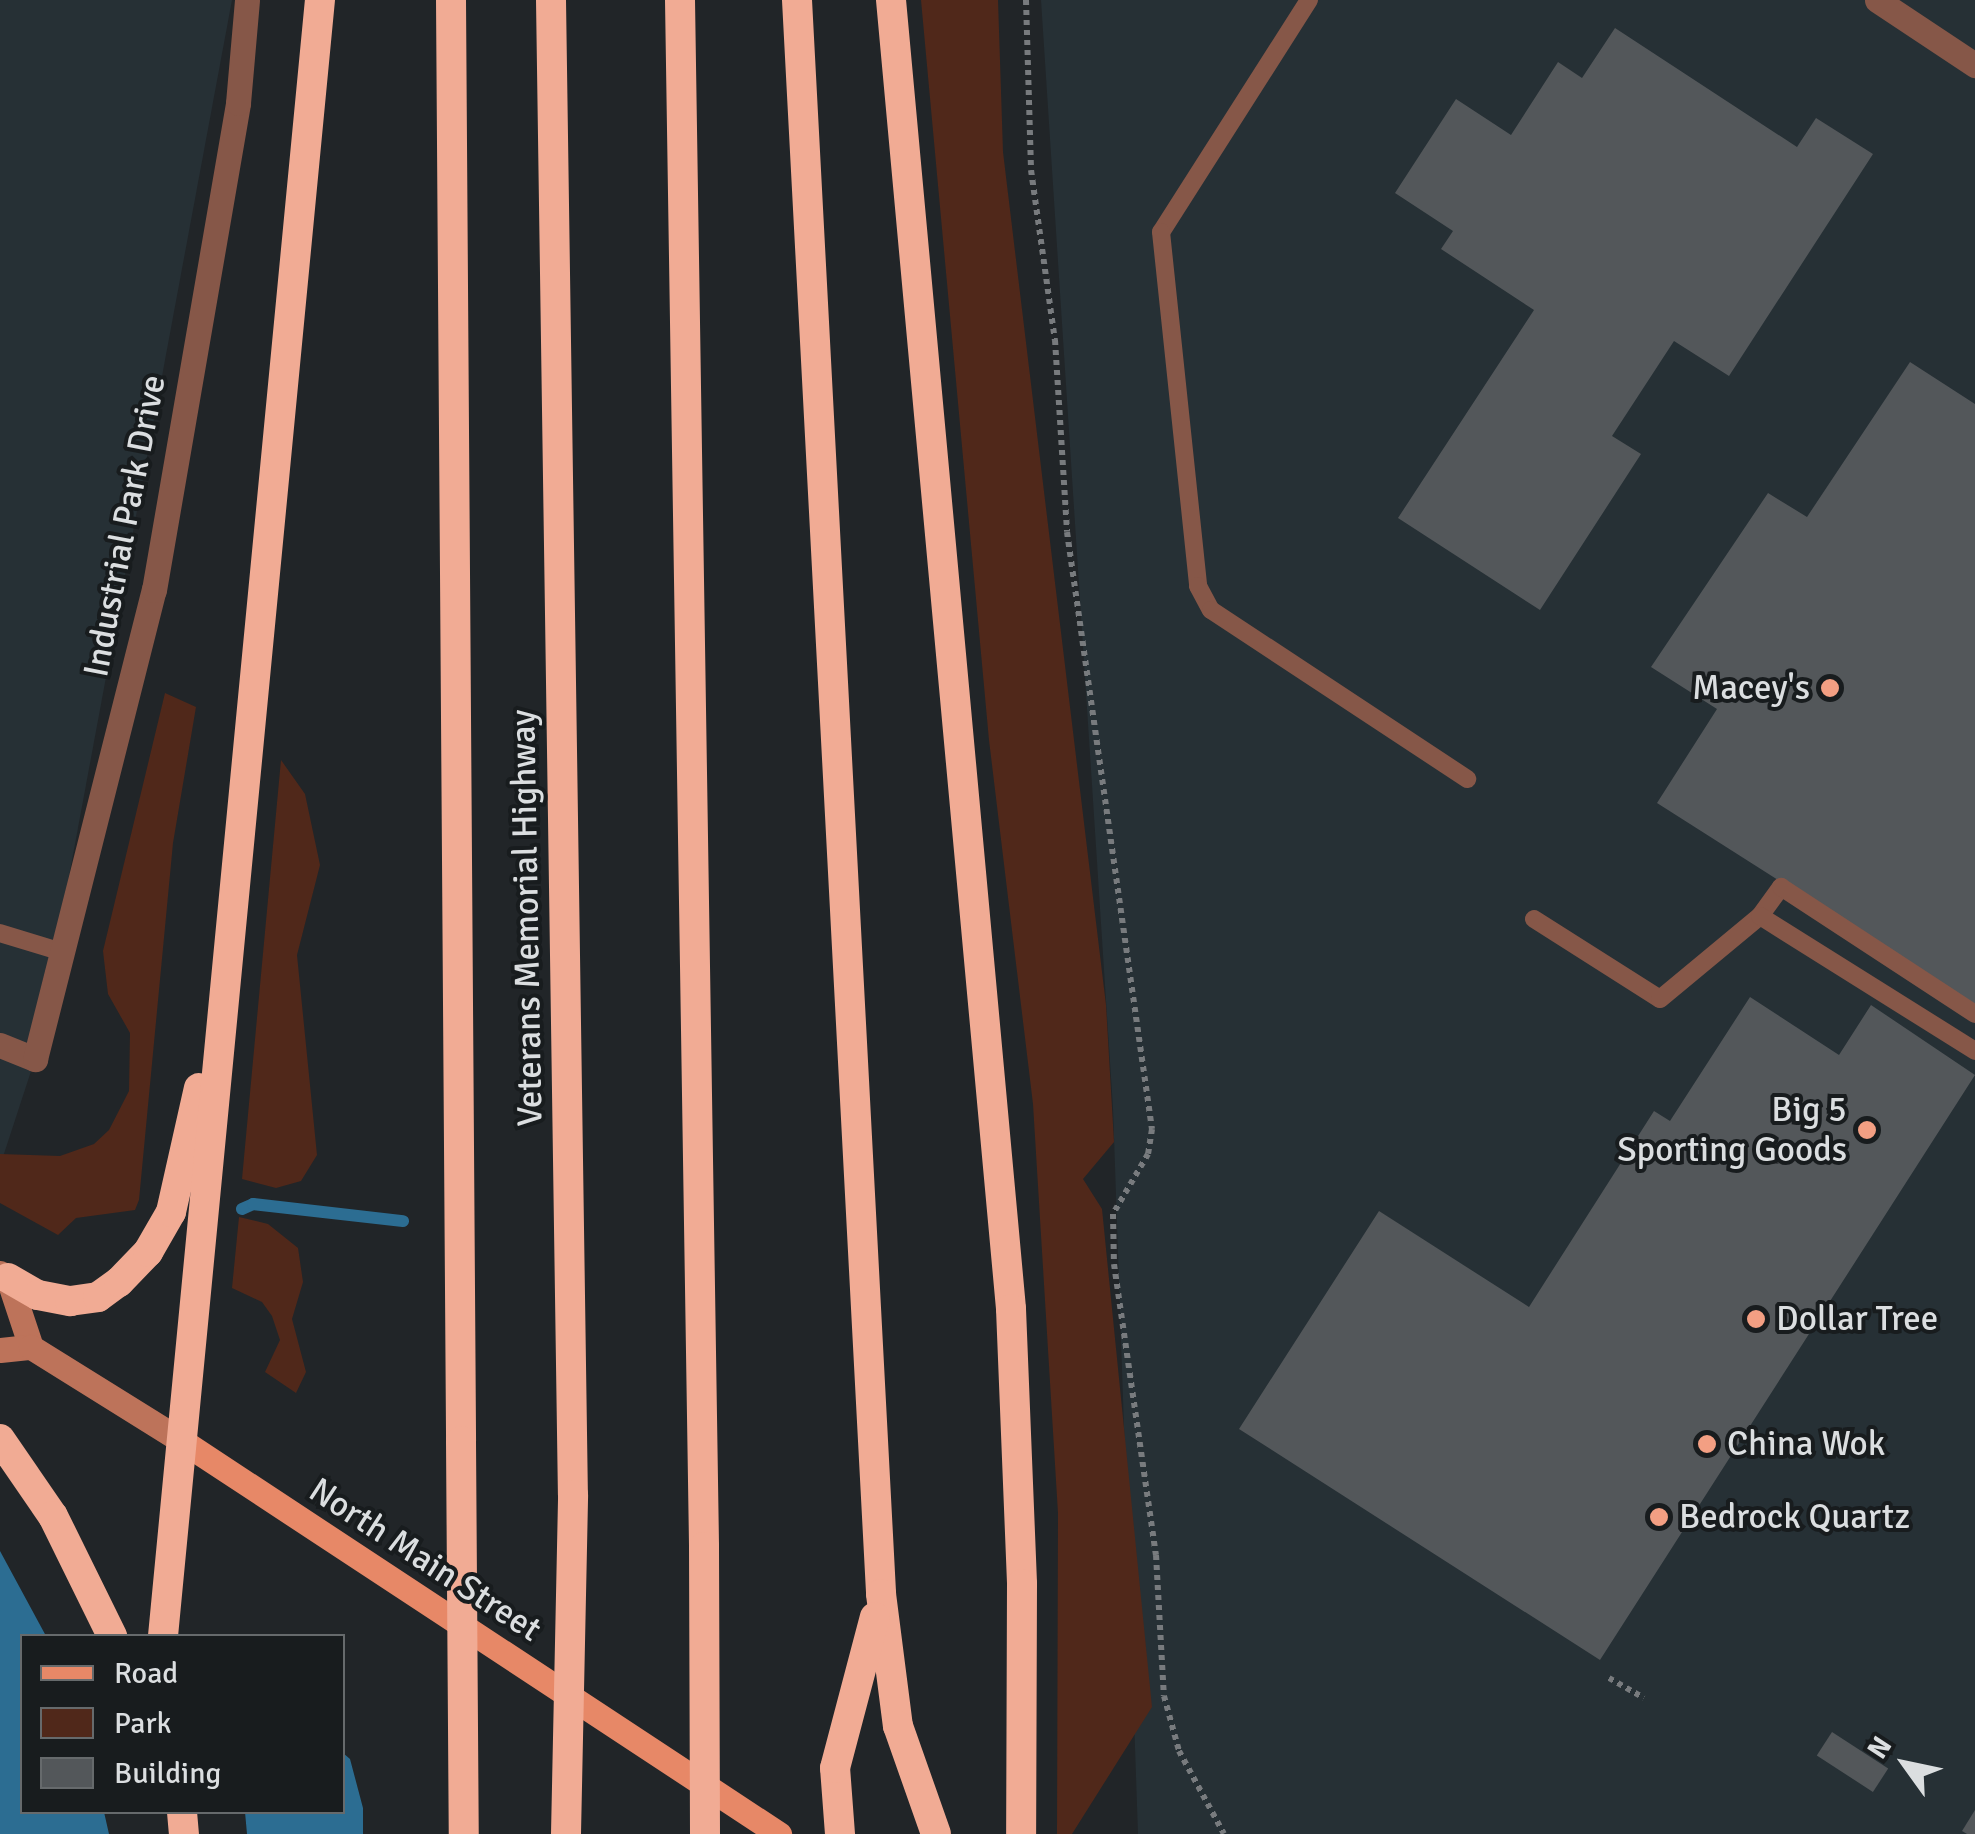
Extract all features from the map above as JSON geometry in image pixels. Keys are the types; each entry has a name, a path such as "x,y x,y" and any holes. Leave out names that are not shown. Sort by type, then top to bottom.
{"highway":[{"path":"163,1634 220,1008 320,0"},
{"path":"451,0 464,1834"},
{"name":"Veterans Memorial Highway","path":"551,0 573,1495 566,1834"},
{"path":"680,0 706,1834"},
{"path":"796,0 881,1594 898,1726 936,1834"},
{"path":"890,0 1000,1155 1017,1450 1021,1834"},
{"path":"4,1275 38,1295 70,1301 98,1297 148,1252 171,1212 220,1008"},
{"path":"0,1439 53,1516 111,1634"},
{"path":"840,1834 836,1768 881,1594"}],"main road":[{"path":"0,1350 31,1347 4,1275"},
{"name":"North Main Street","path":"31,1347 182,1440 779,1834"}],"street":[{"name":"Industrial Park Drive","path":"0,1045 35,1059 154,590 238,103 247,0"},
{"path":"1878,0 1975,65"}],"lane":[{"path":"1308,0 1161,232 1198,586 1211,610 1467,778"},
{"path":"1534,919 1660,999 1760,916 1781,887 1975,1014"},
{"path":"1760,916 1975,1051"},
{"path":"0,933 62,952"}],"path":[{"path":"1026,0 1031,170 1055,340 1067,532 1152,1128 1148,1154 1113,1214 1114,1264 1154,1538 1164,1696 1179,1751 1224,1834"},
{"path":"1609,1678 1644,1698"}],"shaded area":[{"path":"0,0 232,0 35,1059 0,1166"},
{"path":"1041,0 1975,0 1975,1834 1138,1834 1113,1108"}],"green space":[{"path":"921,0 998,0 1003,152 1106,1005 1114,1142 1083,1179 1102,1209 1152,1707 1072,1834 1057,1834 1058,1513 1033,1104 989,740"},
{"path":"165,693 196,707 173,843 139,1200 135,1210 76,1218 58,1235 0,1203 0,1154 60,1156 94,1144 109,1130 129,1091 130,1033 108,994 103,951"},
{"path":"281,760 305,794 320,865 297,955 317,1155 301,1181 276,1188 242,1179"},
{"path":"239,1217 268,1224 298,1248 303,1282 292,1319 306,1372 296,1393 265,1372 280,1340 272,1316 262,1302 232,1288"}],"water":[{"path":"0,1551 45,1634 20,1634 20,1814 104,1814 109,1834 0,1834"},
{"path":"345,1755 350,1759 363,1808 363,1834 247,1834 245,1814 345,1814"}],"building":[{"path":"1615,28 1797,147 1816,118 1873,154 1729,376 1674,341 1612,436 1641,454 1540,610 1398,518 1534,310 1441,249 1453,231 1395,193 1456,99 1511,135 1558,62 1582,78"},
{"name":"Macey's","path":"1910,362 1975,404 1975,1005 1657,803 1717,709 1651,667 1768,493 1807,517"},
{"path":"1750,997 1839,1055 1871,1005 1975,1075 1600,1660 1239,1429 1379,1211 1529,1307 1654,1111 1670,1121"},
{"path":"1832,1732 1888,1768 1873,1792 1817,1755"},
{"path":"1975,1810 1975,1834 1967,1834 1962,1831"}],"waterway":[{"path":"242,1209 253,1204 403,1221"}],"place":[{"name":"Macey's","path":"1830,688"},
{"name":"Big 5 Sporting Goods","path":"1867,1130"},
{"name":"Dollar Tree","path":"1756,1319"},
{"name":"China Wok","path":"1707,1444"},
{"name":"Bedrock Quartz","path":"1659,1517"}]}
